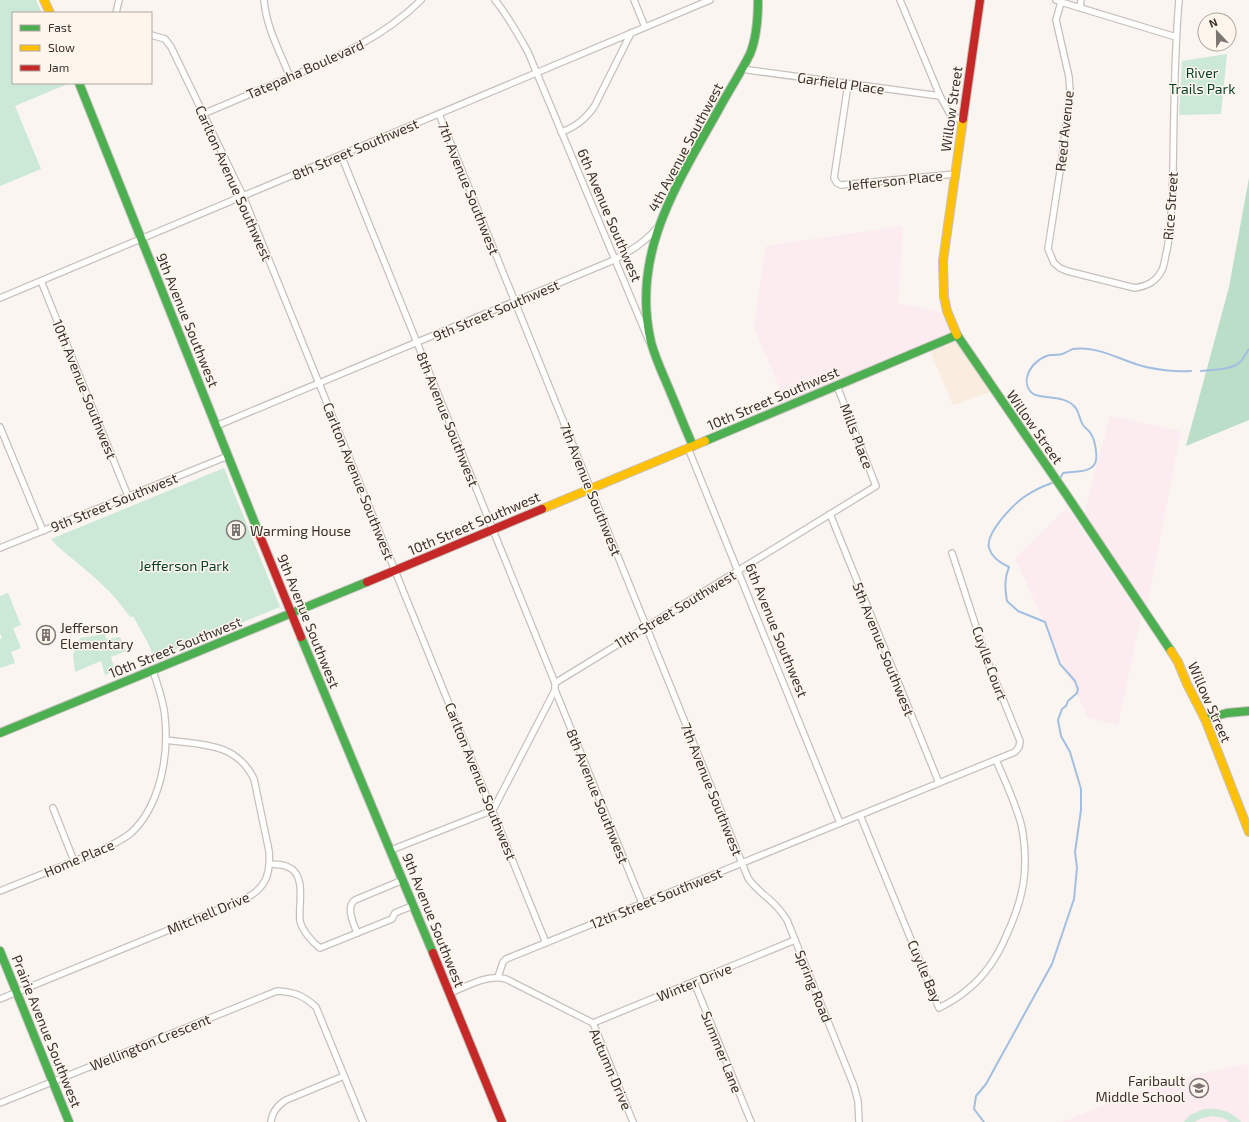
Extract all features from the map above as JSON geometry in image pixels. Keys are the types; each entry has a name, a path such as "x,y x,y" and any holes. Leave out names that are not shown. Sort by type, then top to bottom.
{"street":[{"path":"44,0 50,12"},
{"path":"116,12 119,0"},
{"path":"264,0 265,13 269,26 290,77"},
{"name":"Tatepaha Boulevard","path":"203,114 351,50 375,37 422,0"},
{"name":"6th Avenue Southwest","path":"495,0 517,32 528,52 562,132 656,358 738,570 840,823"},
{"path":"634,0 645,27"},
{"name":"8th Street Southwest","path":"0,298 710,0"},
{"name":"4th Avenue Southwest","path":"656,358 650,336 647,314 646,292 651,249 670,198 750,53 758,18 758,0"},
{"path":"900,0 940,96 950,114 962,122"},
{"name":"Willow Street","path":"980,0 943,261 943,279 947,311 957,335 973,360 1066,494 1178,662 1187,684 1205,719 1249,832"},
{"path":"1080,8 1081,0"},
{"name":"Rice Street","path":"1048,242 1048,249 1054,263 1067,271 1135,288 1145,286 1153,282 1158,276 1164,263 1171,224 1176,37 1180,0"},
{"path":"1058,1 1176,37"},
{"name":"Reed Avenue","path":"1048,242 1062,158 1070,91 1069,77 1056,20 1058,1"},
{"path":"562,132 571,129 588,116 631,33"},
{"name":"Carlton Avenue Southwest","path":"152,35 165,39 171,47 243,196 546,943"},
{"name":"Garfield Place","path":"741,69 940,96"},
{"name":"9th Avenue Southwest","path":"79,84 291,613 414,905 502,1122"},
{"name":"Jefferson Place","path":"848,84 834,178 837,183 841,185 955,174"},
{"name":"7th Avenue Southwest","path":"439,114 742,864"},
{"name":"8th Avenue Southwest","path":"341,155 555,683"},
{"name":"9th Street Southwest","path":"216,426 614,260 637,247 658,227"},
{"name":"10th Avenue Southwest","path":"41,281 128,496"},
{"name":"10th Street Southwest","path":"0,733 395,571 957,335"},
{"name":"Mills Place","path":"837,386 876,486"},
{"path":"0,427 43,531"},
{"name":"9th Street Southwest","path":"0,548 228,456"},
{"name":"11th Street Southwest","path":"555,683 876,486"},
{"name":"5th Avenue Southwest","path":"830,514 939,783"},
{"name":"Cuylle Court","path":"952,554 987,660 1020,741 1019,747 1015,752 996,760"},
{"name":"Home Place","path":"0,891 117,843 142,821 158,792 162,776 166,740 166,719 163,702 153,671"},
{"path":"391,850 493,810 554,690 555,683"},
{"name":"8th Avenue Southwest","path":"554,690 642,903"},
{"path":"1205,719 1220,714 1237,711 1249,711"},
{"name":"Mitchell Drive","path":"0,999 252,896 265,881 269,872 269,851 254,779 250,770 243,762 227,750 217,747 166,740"},
{"path":"939,783 996,760"},
{"name":"Cuylle Bay","path":"860,815 939,1008 954,1000 967,990 990,966 1000,952 1021,900 1025,864 1021,826 996,760"},
{"name":"12th Street Southwest","path":"498,977 503,962 506,959 939,783"},
{"path":"53,808 74,861"},
{"path":"270,864 288,866 295,873 300,885 300,922 308,938 320,948 392,919 395,913 414,905"},
{"name":"Spring Road","path":"742,864 753,886 778,908 787,920 854,1086 858,1100 859,1122"},
{"path":"357,933 352,920 350,906 352,902 403,880"},
{"name":"Winter Drive","path":"593,1023 795,940"},
{"name":"Prairie Avenue Southwest","path":"0,951 69,1122"},
{"path":"450,994 490,977 498,977"},
{"name":"Autumn Drive","path":"498,977 506,979 593,1023 633,1122"},
{"name":"Summer Lane","path":"694,982 751,1122"},
{"name":"Wellington Crescent","path":"0,1103 277,991 302,996 316,1007 344,1076"},
{"path":"272,1120 274,1111 286,1100 344,1076 363,1122"}],"shaded area":[{"path":"903,226 898,303 940,312 957,340 789,410 754,327 766,246"},
{"path":"957,340 990,392 953,405 930,351"},
{"path":"1110,416 1181,431 1147,606 1084,514"},
{"path":"1067,508 1141,617 1118,725 1088,718 1015,558"},
{"name":"Faribault Middle School","path":"1248,1064 1249,1122 1062,1122 1132,1094 1166,1083 1202,1073"}],"green space":[{"path":"0,0 36,0 42,12 12,12 12,84 68,84 15,106 41,169 0,186"},
{"name":"River Trails Park","path":"1227,54 1221,114 1179,115 1182,61"},
{"path":"1249,178 1249,420 1186,446 1229,287"},
{"name":"Jefferson Park","path":"224,468 280,607 154,658 149,645 133,616 130,617 105,587 57,546 51,539"},
{"path":"8,593 21,625 13,628 21,648 11,652 15,663 0,668 0,639 2,638 0,633 0,596"},
{"path":"105,634 106,639 120,637 126,651 111,657 115,671 105,675 101,661 75,672 73,654 80,638"},
{"path":"1204,1109 1224,1111 1233,1115 1241,1122 1230,1122 1223,1118 1211,1116 1194,1122 1184,1122 1190,1115"}],"waterway":[{"path":"1060,479 1063,473 1084,471 1091,468 1096,459 1095,445 1091,434 1083,425 1074,406 1069,402 1056,398 1038,396 1030,391 1027,385 1027,376 1031,368 1037,362 1050,355 1061,354 1073,349 1082,348 1092,349 1146,367 1191,371"},
{"path":"1201,371 1231,367 1239,363 1249,349"},
{"path":"984,1122 974,1109 976,1096 986,1084 1052,964 1074,899 1077,868 1075,852 1081,810 1081,789 1070,752 1061,736 1058,720 1062,709 1077,693 1078,689 1075,681 1060,664 1045,622 1018,611 1007,601 1005,584 1009,567 997,560 992,555 989,548 989,542 995,527 1013,506 1024,497 1052,483"}],"traffic: fast":[{"path":"693,446 654,353 646,309 647,278 653,248 662,218 689,162 750,54 757,27 758,0"},
{"path":"79,84 260,536"},
{"path":"957,335 1171,651"},
{"path":"705,441 957,335"},
{"path":"0,733 367,582"},
{"path":"301,637 433,953"},
{"path":"1205,719 1227,713 1249,711"},
{"path":"0,951 69,1122"}],"traffic: slow":[{"path":"44,0 50,12"},
{"path":"957,335 947,311 944,297 943,261 963,119"},
{"path":"542,509 705,441"},
{"path":"1171,651 1178,662 1187,684 1205,719 1249,832"}],"traffic: jam":[{"path":"963,119 980,0"},
{"path":"367,582 542,509"},
{"path":"260,536 301,637"},
{"path":"433,953 502,1122"}],"place":[{"name":"Warming House","path":"236,530"},
{"name":"Jefferson Elementary","path":"46,635"},
{"name":"Faribault Middle School","path":"1199,1088"}]}
